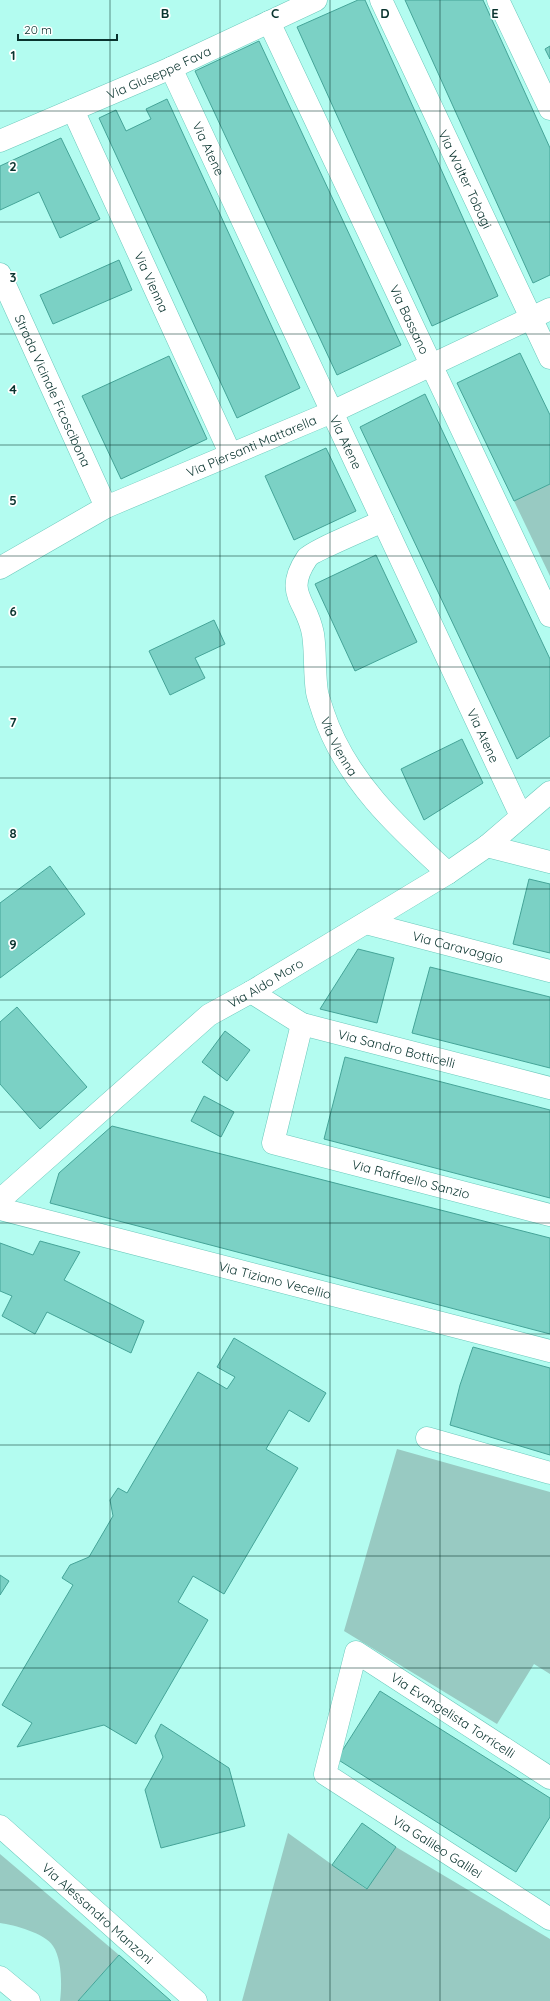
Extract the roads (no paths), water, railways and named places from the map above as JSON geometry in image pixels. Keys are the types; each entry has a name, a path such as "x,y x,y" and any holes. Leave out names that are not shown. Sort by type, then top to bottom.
{"street":[{"name":"Via Giuseppe Fava","path":"0,141 170,68 316,0"},
{"name":"Via Walter Tobagi","path":"381,0 540,313 550,358"},
{"path":"498,0 550,109"},
{"name":"Via Bassano","path":"269,22 550,616"},
{"name":"Via Atene","path":"170,68 521,816"},
{"name":"Via Vienna","path":"73,110 230,453"},
{"name":"Strada Vicinale Ficoscibona","path":"0,274 7,302 106,507"},
{"name":"Via Piersanti Mattarella","path":"0,568 106,507 230,453 332,412 540,313"},
{"name":"Via Vienna","path":"383,521 308,556 298,574 295,587 312,633 317,692 331,736 352,772 376,803 411,840 448,873"},
{"name":"Via Aldo Moro","path":"0,1200 210,1016 448,873 487,846 550,792"},
{"path":"487,846 550,862"},
{"name":"Via Caravaggio","path":"366,923 550,971"},
{"name":"Via Sandro Botticelli","path":"251,992 302,1024 550,1088"},
{"name":"Via Raffaello Sanzio","path":"302,1024 273,1143 550,1214"},
{"name":"Via Tiziano Vecellio","path":"0,1208 550,1351"},
{"path":"428,1438 550,1473"},
{"name":"Via Galileo Galilei","path":"356,1652 325,1774 550,1919"},
{"name":"Via Evangelista Torricelli","path":"356,1652 550,1778"},
{"name":"Via Alessandro Manzoni","path":"0,1826 133,1942 196,2001"},
{"path":"0,1977 29,2001"}]}
